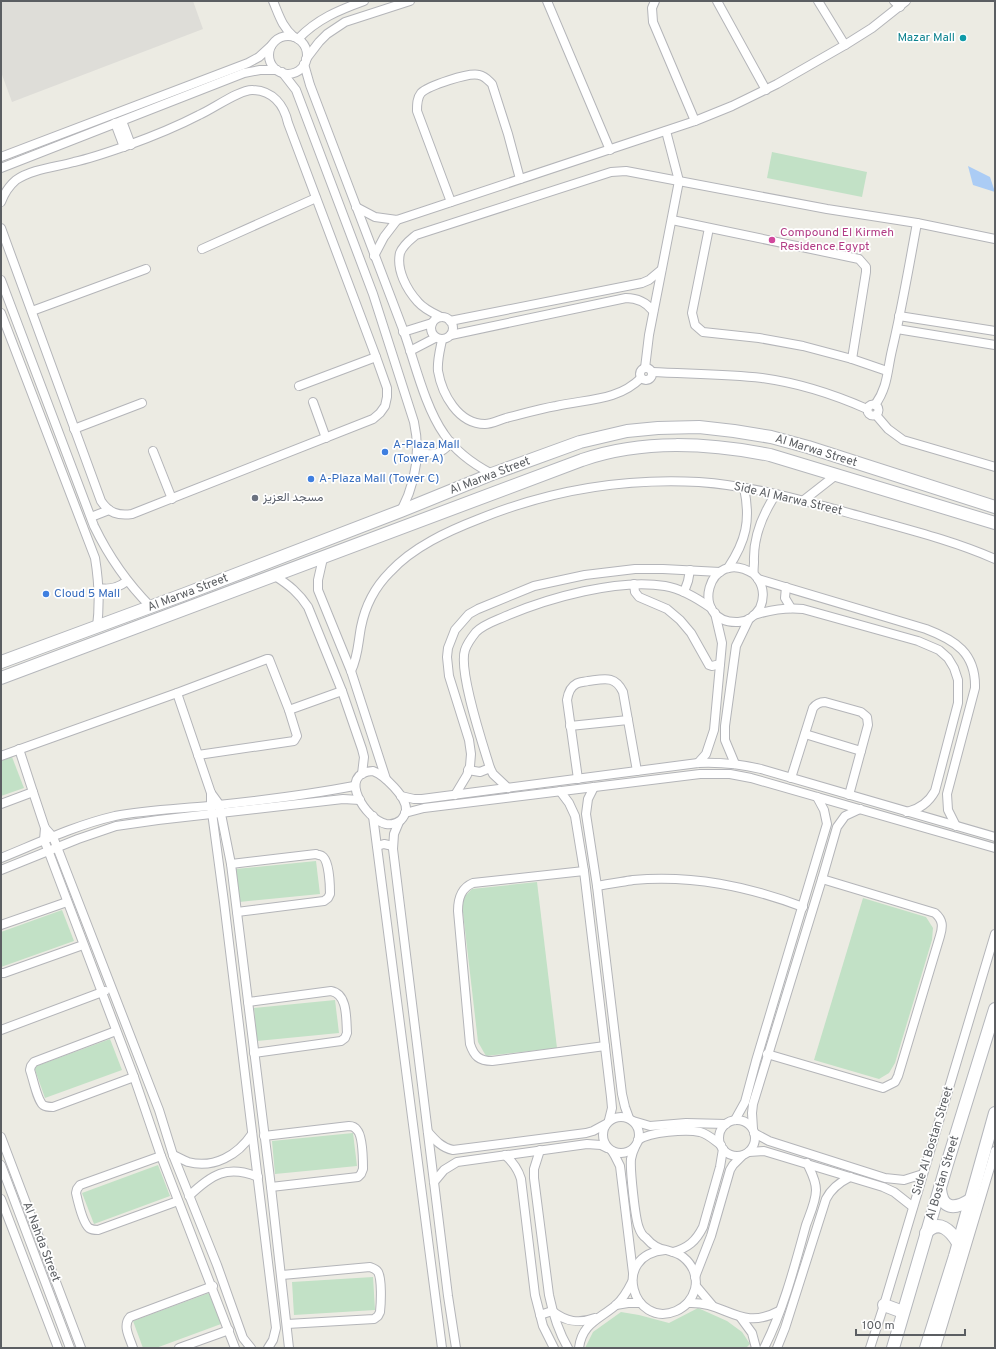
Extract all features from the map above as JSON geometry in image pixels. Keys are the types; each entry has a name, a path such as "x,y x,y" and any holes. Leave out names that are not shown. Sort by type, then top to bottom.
{"street":[{"path":"274,1 286,30 306,48 305,62 310,86 432,412 441,429 461,454 470,462 492,474"},
{"path":"1,157 254,60 272,46 278,39 283,37 296,38 328,15 364,1"},
{"path":"1,168 244,73 260,70 292,73 301,68 319,42 345,22 386,5 410,1"},
{"path":"547,1 610,150"},
{"path":"655,1 652,8 653,22 695,121"},
{"path":"718,1 766,90"},
{"path":"818,1 845,46"},
{"path":"356,207 375,217 386,220 397,220 695,121 766,90 845,46 872,28 897,4 906,1"},
{"path":"272,46 270,56 273,66 296,90 372,294 414,422 418,452 413,483 401,511"},
{"path":"254,60 259,65 260,70"},
{"path":"451,202 417,111 417,102 420,94 427,88 470,74 478,74 486,77 492,84 508,134 520,179"},
{"path":"296,90 301,86 310,86"},
{"path":"1,202 7,189 17,180 28,174 127,146 188,121 243,91 254,90 264,92 277,100 285,113 387,388 388,397 385,406 374,419 132,514 123,516 114,514 101,501 1,228"},
{"path":"119,122 127,146"},
{"path":"432,323 431,331 439,339 438,371 448,399 457,412 470,420 485,424 532,411 617,394 634,385 641,378 640,373 644,368 661,270 679,181 666,131"},
{"path":"661,270 649,280 642,283 450,320 429,311 418,302 407,288 400,266 400,254 406,243 416,235 611,172 626,171 827,209 917,223 995,239"},
{"path":"202,249 316,198"},
{"path":"374,256 384,237 397,220"},
{"path":"672,220 854,257 863,262 866,272 852,359"},
{"path":"917,223 884,388 867,411 870,416 876,415 888,429 903,440 995,467"},
{"path":"709,228 692,313 694,324 698,329 709,333 781,341 809,347 887,371"},
{"path":"32,311 146,268"},
{"path":"1,280 91,517 109,555 127,581 151,607"},
{"path":"372,294 387,289"},
{"path":"410,351 451,335 626,298 642,300 654,311"},
{"path":"549,301 551,314"},
{"path":"1,313 90,544 98,573 99,608 97,627"},
{"path":"899,316 995,331"},
{"path":"403,332 432,323 434,320 441,317"},
{"path":"450,320 453,329 451,335"},
{"path":"897,328 995,345"},
{"path":"298,386 376,358"},
{"path":"644,368 648,368 652,372 732,375 778,381 824,392 871,407"},
{"path":"641,378 646,380 650,379 652,372"},
{"path":"313,402 326,438"},
{"path":"74,429 142,403"},
{"name":"Al Marwa Street","path":"1,662 151,607 401,511 492,474 597,438 627,431 658,428 699,428 752,433 808,447 995,507"},
{"path":"597,438 601,453"},
{"path":"418,452 433,455 446,448 450,442"},
{"name":"Al Marwa Street","path":"1,678 601,453 651,446 703,445 737,448 770,455 995,523"},
{"path":"153,451 172,499"},
{"path":"804,500 836,475"},
{"name":"Side Al Marwa Street","path":"350,671 356,658 365,612 372,597 380,583 390,571 411,554 465,524 498,511 532,500 610,485 655,482 700,482 776,494 804,500 934,537 995,559"},
{"path":"698,763 706,754 711,743 714,730 722,643 713,611 708,600 708,592 714,577 724,570 736,557 742,544 746,531 747,517 747,504 744,488"},
{"path":"756,577 753,557 755,540 766,508 776,494"},
{"path":"91,517 109,510"},
{"path":"322,558 318,580 318,590 350,671 386,779"},
{"path":"455,795 468,770 471,754 469,740 449,676 447,657 448,648 455,630 469,614 478,608 534,586 585,575 635,569 724,570 737,567 746,569 756,577 762,586 762,602 759,609 751,617 736,646 724,726 725,740 735,764"},
{"path":"684,592 690,570"},
{"path":"242,572 248,586"},
{"path":"275,576 295,589 302,598 314,620 342,691 364,757 362,774 354,786 355,792 373,816 383,823 392,825 399,822"},
{"path":"756,577 938,633 959,646 973,667 975,688 947,796 948,810 956,826"},
{"path":"99,588 107,590 114,589 127,581"},
{"path":"634,584 635,592 639,597 667,609 680,620 696,641 708,665 712,666 720,664"},
{"path":"508,788 493,774 484,748 464,670 463,661 465,650 470,641 484,626 521,609 578,592 634,584 665,586 684,592 701,600 722,619 731,622 740,622 772,610 803,608 918,641 939,650 948,658 954,668 958,680 958,703 935,791 922,806 907,812"},
{"path":"786,587 785,598 791,608"},
{"path":"314,620 328,615"},
{"path":"1,756 268,659 270,660 297,736 294,741 198,755"},
{"path":"578,779 567,700 571,688 576,683 606,679 614,680 620,685 623,692 637,771"},
{"path":"289,710 342,691"},
{"path":"177,693 211,793 231,864 282,1275 288,1348"},
{"path":"792,778 813,708 818,703 825,702 861,712 867,717 868,721 849,795"},
{"path":"570,726 628,720"},
{"path":"805,734 861,751"},
{"path":"711,743 718,744 725,740"},
{"path":"19,749 45,828 44,840 82,945 134,1077 161,1156 235,1348"},
{"path":"364,757 371,757 377,752"},
{"path":"401,796 422,799 698,763 722,762 792,778 994,837 992,847 751,778 710,773 424,808 405,813"},
{"path":"676,766 677,777"},
{"path":"468,770 480,772 490,768"},
{"path":"362,774 373,772 378,773 386,779 406,804 405,813 394,834 393,846 448,1296 456,1348"},
{"path":"1,870 48,850 116,826 354,786"},
{"path":"560,791 569,803 573,812 584,871 612,1096 612,1108 603,1128 602,1139 620,1166 633,1278 633,1290 640,1303 649,1310 665,1314 681,1309 688,1302 693,1295 696,1286 695,1276 693,1268 681,1255 654,1245 645,1238 638,1228 631,1164 632,1152 636,1144 639,1130 631,1120 622,1094 586,810 588,798 594,787"},
{"path":"335,790 337,799"},
{"path":"1,804 33,792"},
{"path":"933,795 941,798 947,796"},
{"path":"695,1276 711,1236 730,1170 737,1160 752,1149 755,1141 748,1106 794,935 827,824 824,810 817,797"},
{"path":"1,858 44,840 94,822 114,816 136,812 216,809 337,799 360,800"},
{"path":"422,799 421,805 424,808"},
{"path":"878,814 880,804"},
{"path":"216,809 231,962 276,1328 273,1340 268,1348"},
{"path":"428,1132 441,1145 447,1149 453,1150 586,1133 593,1131 619,1116 644,1125 656,1126 693,1123 726,1124 735,1120 748,1106 767,1054 822,879 836,827 846,816 861,809"},
{"path":"573,812 586,810"},
{"path":"373,816 436,1298 440,1347"},
{"path":"827,824 836,827"},
{"path":"45,828 53,837 57,847 159,1110 173,1155 243,1338 251,1348"},
{"path":"377,846 384,844 393,846"},
{"path":"231,864 316,854 322,856 326,860 327,866 330,894 324,901 237,912"},
{"path":"584,871 473,883 463,889 459,896 458,910 470,1044 475,1056 480,1059 492,1061 605,1046"},
{"path":"596,886 632,880 669,879 706,881 753,890 803,907"},
{"path":"767,1054 883,1088 895,1082 898,1076 940,936 942,923 940,917 935,913 822,879"},
{"path":"1,925 67,902"},
{"path":"590,918 600,917"},
{"name":"Side Al Bostan Street","path":"870,1348 995,934"},
{"path":"794,935 803,938"},
{"path":"1,973 82,945"},
{"path":"231,962 243,961"},
{"path":"1,1030 112,988"},
{"path":"248,1002 331,991 337,992 344,1002 347,1034 345,1038 341,1040 254,1053"},
{"name":"Al Bostan Street","path":"893,1348 926,1232 995,1009"},
{"path":"116,1031 34,1062 30,1070 39,1099 42,1104 47,1107 53,1107 134,1077"},
{"path":"408,1089 422,1088"},
{"path":"248,1098 259,1096"},
{"path":"146,1114 159,1110"},
{"path":"735,1120 748,1124 754,1131 769,1141 895,1180 909,1179 923,1174"},
{"path":"926,1348 994,1123"},
{"path":"579,1348 586,1328 598,1317 616,1305 625,1294 639,1263 648,1254 656,1251 669,1251 688,1246 695,1241 700,1234 720,1167 722,1147 720,1134 726,1124"},
{"path":"264,1136 349,1126 354,1127 359,1131 360,1137 363,1169 361,1174 358,1176 271,1187"},
{"path":"434,1182 444,1170 457,1162 587,1144 601,1145 610,1150 622,1153 627,1152 648,1135 692,1131 707,1135 733,1156 757,1150 766,1151 883,1187 894,1192 913,1208"},
{"path":"173,1155 187,1162 198,1164 220,1161 239,1151 252,1134"},
{"name":"Al Nahda Street","path":"1,1136 81,1348"},
{"path":"766,1151 769,1141"},
{"path":"453,1150 450,1158 452,1161 457,1162"},
{"path":"540,1150 534,1178 552,1311 559,1332 568,1348"},
{"path":"936,1348 995,1151"},
{"path":"504,1155 518,1170 522,1180 535,1295 543,1326 554,1348"},
{"path":"161,1156 80,1185 76,1193 84,1222 87,1227 92,1230 98,1230 178,1201"},
{"path":"764,1348 770,1336 789,1283 815,1195 815,1183 807,1164"},
{"path":"2,1168 12,1166"},
{"name":"Al Nahda Street","path":"2,1168 68,1344"},
{"path":"189,1196 203,1182 220,1173 249,1173 258,1177"},
{"path":"522,1180 526,1175 531,1175 534,1178"},
{"path":"778,1348 826,1199 833,1189 850,1177"},
{"path":"894,1192 898,1186 895,1180"},
{"path":"940,1189 941,1198 945,1204 949,1206 953,1207 962,1205 970,1200"},
{"path":"815,1195 819,1193 823,1194 826,1199"},
{"path":"1,1199 57,1346 68,1344"},
{"path":"4,1208 15,1203"},
{"path":"926,1232 931,1228 939,1226 946,1228 952,1233 958,1243"},
{"path":"282,1275 370,1267 375,1269 379,1274 380,1280 380,1312 374,1319 287,1324"},
{"path":"789,1283 798,1286"},
{"path":"133,1348 126,1325 127,1320 130,1317 212,1286"},
{"path":"696,1286 712,1305"},
{"path":"436,1298 448,1296"},
{"path":"688,1302 712,1305 741,1318 761,1318 779,1311"},
{"path":"616,1305 640,1303"},
{"path":"884,1305 903,1312"},
{"path":"540,1315 552,1311"},
{"path":"552,1311 566,1320 574,1322 582,1322 598,1317"},
{"path":"741,1318 752,1333 756,1348"},
{"path":"179,1348 229,1330"}],"shaded area":[{"path":"1,1 193,1 203,29 12,102 1,72"}],"green space":[{"path":"772,152 867,172 862,197 767,178"},
{"path":"12,757 24,788 1,796 1,761"},
{"path":"316,861 320,894 239,902 236,869"},
{"path":"537,882 557,1048 486,1056 478,1042 462,904 465,896 472,889"},
{"path":"863,898 926,917 933,928 932,940 895,1063 889,1073 879,1079 814,1060"},
{"path":"62,910 74,941 1,967 1,932"},
{"path":"335,1000 339,1033 257,1041 254,1008"},
{"path":"110,1039 122,1070 45,1098 34,1067"},
{"path":"353,1133 357,1166 275,1174 272,1141"},
{"path":"158,1165 170,1196 94,1224 82,1193"},
{"path":"373,1277 375,1310 294,1315 292,1282"},
{"path":"209,1293 221,1324 156,1348 143,1348 133,1321"},
{"path":"698,1308 727,1321 742,1332 750,1344 746,1348 585,1348 593,1332 621,1312 669,1323"}],"water":[{"path":"968,166 990,177 995,192 973,185"}],"place":[{"name":"Mazar Mall","path":"963,38"},
{"name":"Compound El Kirmeh Residence Egypt","path":"772,240"},
{"name":"A-Plaza Mall (Tower A)","path":"385,452"},
{"name":"A-Plaza Mall (Tower C)","path":"311,479"},
{"name":"مسجد العزيز","path":"255,498"},
{"name":"Cloud 5 Mall","path":"46,594"}]}
